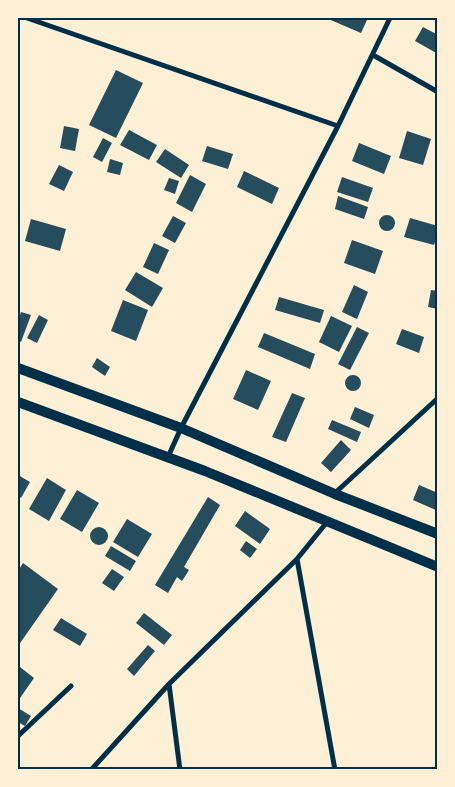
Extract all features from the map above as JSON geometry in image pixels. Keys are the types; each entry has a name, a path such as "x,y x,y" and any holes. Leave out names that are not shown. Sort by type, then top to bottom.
{"main road":[{"path":"18,368 181,428 335,494 438,534"},
{"path":"18,402 205,471 438,567"}],"street":[{"path":"27,18 338,126"},
{"path":"168,457 181,428 338,126 390,18"},
{"path":"373,55 438,92"},
{"path":"335,494 438,398"},
{"path":"91,770 169,684 297,559 328,522"},
{"path":"297,559 336,770"},
{"path":"169,684 180,770"},
{"path":"18,736 71,686"}],"building":[{"path":"326,18 368,18 361,33"},
{"path":"423,27 438,35 438,54 415,41"},
{"path":"116,70 143,83 116,138 89,125"},
{"path":"64,126 79,129 75,151 60,148"},
{"path":"129,130 157,145 149,160 120,145"},
{"path":"407,131 431,139 423,165 399,158"},
{"path":"103,138 112,143 102,162 93,157"},
{"path":"359,143 391,156 384,174 352,161"},
{"path":"207,146 233,154 228,169 202,161"},
{"path":"165,149 189,165 181,178 156,162"},
{"path":"110,159 123,163 120,175 107,172"},
{"path":"59,165 73,172 64,191 49,184"},
{"path":"244,171 279,188 272,204 237,187"},
{"path":"190,175 206,184 192,212 176,203"},
{"path":"342,177 373,188 368,202 337,192"},
{"path":"169,178 179,181 175,194 164,190"},
{"path":"338,196 368,207 364,219 335,209"},
{"path":"387,215 393,217 395,223 393,229 387,231 381,229 379,223 381,217"},
{"path":"173,216 186,223 175,243 162,236"},
{"path":"410,218 438,226 434,245 404,237"},
{"path":"31,219 66,229 60,251 25,241"},
{"path":"352,240 383,251 375,274 344,263"},
{"path":"154,243 169,250 158,274 143,267"},
{"path":"136,272 163,288 152,307 125,290"},
{"path":"354,285 368,292 357,319 342,312"},
{"path":"431,290 438,291 438,309 428,307"},
{"path":"279,297 324,310 320,323 275,310"},
{"path":"123,300 148,310 136,341 111,331"},
{"path":"21,312 31,315 21,342 18,340 18,322"},
{"path":"39,315 48,320 37,343 27,338"},
{"path":"331,316 352,326 339,352 319,342"},
{"path":"357,327 369,333 350,370 338,364"},
{"path":"402,329 424,337 419,353 396,344"},
{"path":"264,333 315,354 310,369 258,347"},
{"path":"97,358 110,367 105,376 92,367"},
{"path":"246,370 271,381 258,410 233,399"},
{"path":"353,375 359,377 361,383 359,389 353,391 347,389 345,383 347,377"},
{"path":"292,393 305,398 286,442 272,437"},
{"path":"355,407 374,415 369,428 350,419"},
{"path":"332,420 361,432 357,442 328,429"},
{"path":"341,440 351,450 331,472 321,463"},
{"path":"18,475 30,482 21,498 18,496"},
{"path":"47,478 66,490 49,521 29,509"},
{"path":"419,485 438,493 438,511 413,500"},
{"path":"77,490 99,503 82,532 60,519"},
{"path":"208,497 220,505 184,567 189,570 182,581 177,577 168,593 155,585"},
{"path":"245,511 270,529 260,544 235,526"},
{"path":"127,519 152,534 138,557 113,542"},
{"path":"99,527 105,530 108,536 105,542 99,545 93,542 90,536 93,530"},
{"path":"246,541 257,549 250,558 240,550"},
{"path":"111,546 136,561 130,571 105,556"},
{"path":"23,563 58,589 18,646 18,571"},
{"path":"112,569 124,577 114,591 102,583"},
{"path":"144,613 172,635 164,645 136,623"},
{"path":"61,618 87,634 80,646 53,630"},
{"path":"148,645 155,651 134,676 127,669"},
{"path":"20,667 34,678 18,701 18,670"},
{"path":"18,708 31,716 25,726 18,722"}]}
